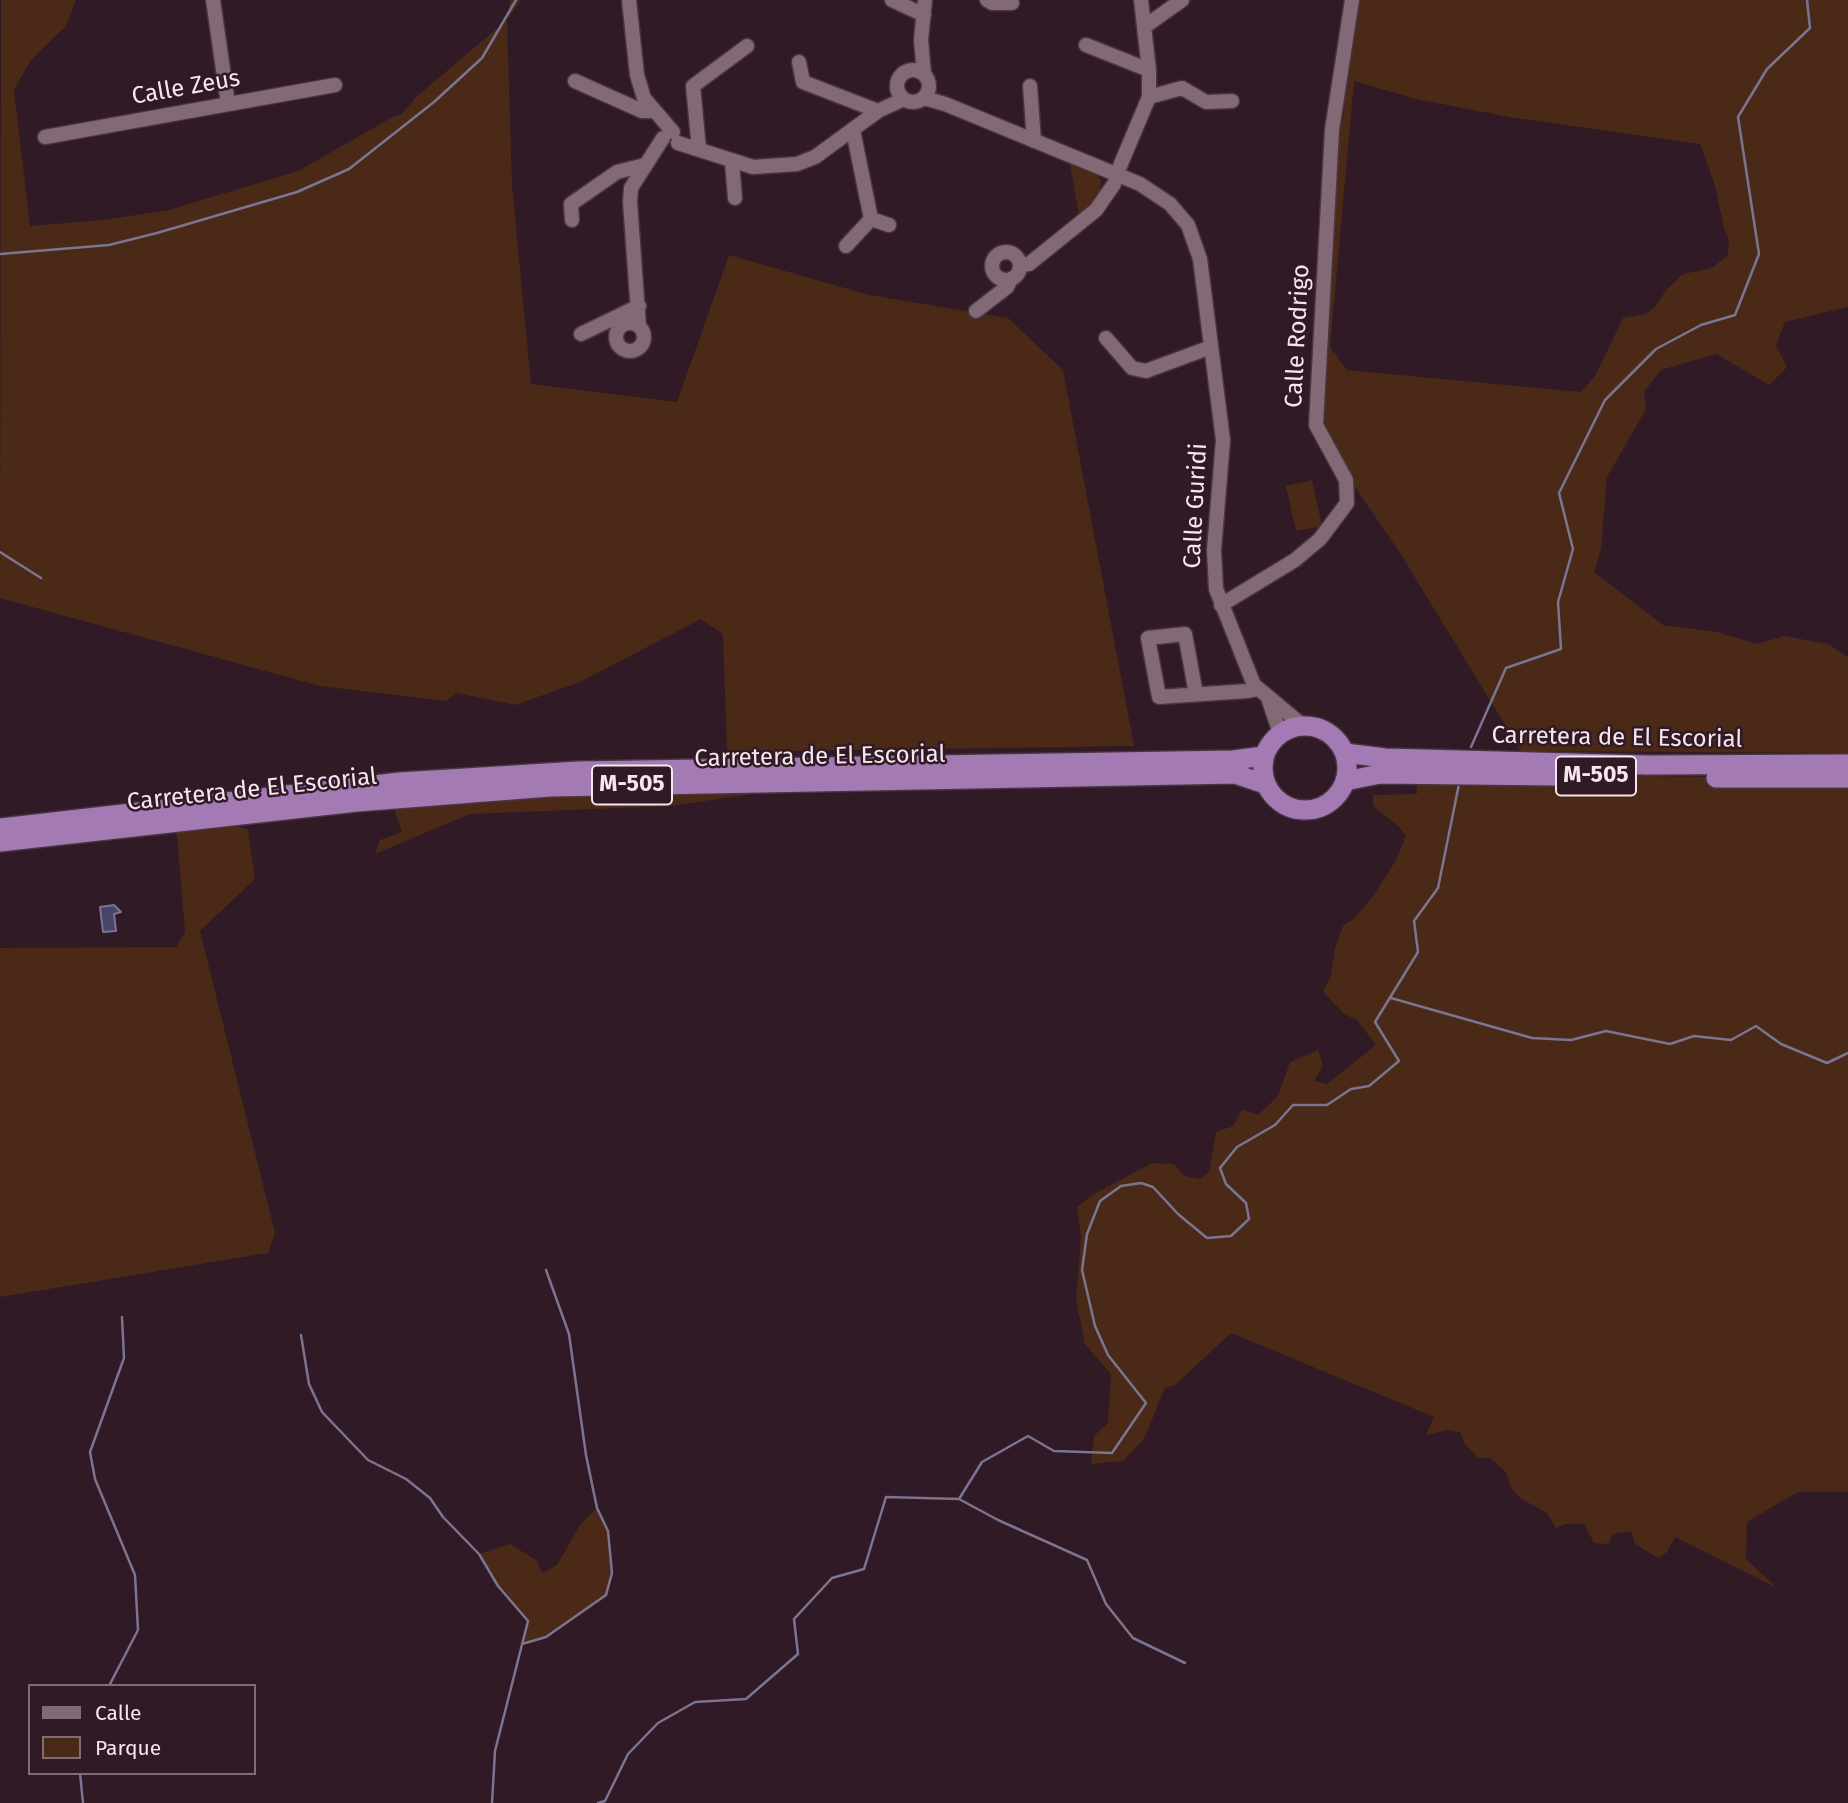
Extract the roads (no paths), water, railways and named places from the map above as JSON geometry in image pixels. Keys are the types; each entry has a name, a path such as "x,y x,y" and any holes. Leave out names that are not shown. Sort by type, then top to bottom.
{"highway":[{"path":"1265,784 1262,770 1264,756 1280,733 1302,725 1328,732 1345,753 1345,781"},
{"name":"Carretera de El Escorial","path":"1345,753 1385,758 1647,765 1848,764"},
{"name":"Carretera de El Escorial","path":"0,828 400,782 579,771 1233,760 1264,756"},
{"name":"Carretera de El Escorial","path":"1345,781 1396,773 1848,778"},
{"name":"Carretera de El Escorial","path":"0,842 357,802 550,786 1235,775 1265,784"},
{"name":"M-505","path":"1265,784 1273,797 1284,806 1313,810 1327,804 1338,794 1345,781"}],"street":[{"path":"213,0 228,104"},
{"path":"629,0 637,75 644,98 677,141 732,162 753,167 797,164 815,157 900,93"},
{"path":"892,0 925,7 921,40 926,85 912,102 900,93"},
{"path":"987,0 992,3 1012,3"},
{"path":"1020,265 1029,264 1096,210 1117,175 1149,97 1149,70 1141,0"},
{"path":"1144,27 1182,0"},
{"name":"Calle Rodrigo","path":"1220,605 1295,560 1320,539 1347,503 1346,480 1316,425 1332,130 1352,0"},
{"path":"900,93 900,76 908,70 921,40"},
{"path":"1086,45 1149,70"},
{"path":"572,220 571,204 617,172 646,163 677,141 693,86 747,46"},
{"path":"799,62 803,82 878,111"},
{"path":"908,70 926,85"},
{"path":"575,81 642,111 655,114"},
{"name":"Calle Zeus","path":"45,137 335,85"},
{"name":"Calle Guridi","path":"926,85 945,104 1155,192 1170,204 1188,225 1200,259 1223,440 1214,550 1216,589 1220,605 1262,693 1276,713 1280,733"},
{"path":"1030,86 1034,141"},
{"path":"1149,97 1182,88 1206,102 1232,101"},
{"path":"853,130 871,219"},
{"path":"732,162 735,198"},
{"path":"639,326 630,202 631,188 646,163"},
{"path":"871,219 889,225"},
{"path":"846,246 871,219"},
{"path":"1011,279 996,276 993,261 1000,253 1011,253 1020,265"},
{"path":"975,311 1017,275 1020,265"},
{"path":"581,334 639,306"},
{"path":"1106,338 1132,368 1146,371 1211,347"},
{"path":"1196,694 1185,634 1148,638 1159,697 1262,693"},
{"name":"Calle Guridi","path":"1262,693 1302,725"}],"waterway":[{"path":"0,254 109,245 297,192 349,169 434,102 482,58 516,0"},
{"path":"1471,747 1506,668 1561,649 1558,602 1573,549 1559,493 1605,400 1656,349 1701,325 1735,315 1759,254 1738,117 1767,69 1810,28 1807,0"},
{"path":"0,552 41,578"},
{"path":"598,1803 605,1801 628,1754 658,1723 695,1702 746,1699 798,1654 794,1619 832,1578 864,1569 886,1497 959,1499 982,1462 1028,1436 1054,1451 1112,1453 1146,1403 1108,1355 1095,1326 1082,1270 1087,1234 1100,1201 1121,1186 1141,1183 1153,1187 1178,1214 1207,1238 1231,1236 1249,1219 1246,1203 1226,1184 1220,1168 1237,1147 1275,1125 1293,1105 1327,1105 1351,1089 1369,1086 1399,1061 1375,1022 1418,952 1414,921 1438,888 1459,784"},
{"path":"1391,998 1532,1038 1571,1040 1606,1031 1670,1044 1694,1036 1731,1040 1756,1026 1781,1044 1827,1063 1848,1053"},
{"path":"522,1644 546,1637 606,1595 612,1573 608,1531 597,1508 586,1455 569,1334 546,1270"},
{"path":"110,1684 138,1630 135,1575 95,1479 90,1452 124,1358 122,1317"},
{"path":"301,1335 309,1384 322,1412 368,1460 406,1479 430,1498 443,1517 479,1554 498,1586 528,1621 495,1751 492,1803"},
{"path":"959,1499 998,1520 1087,1560 1106,1604 1133,1638 1185,1663"},
{"path":"80,1775 83,1803"}]}
